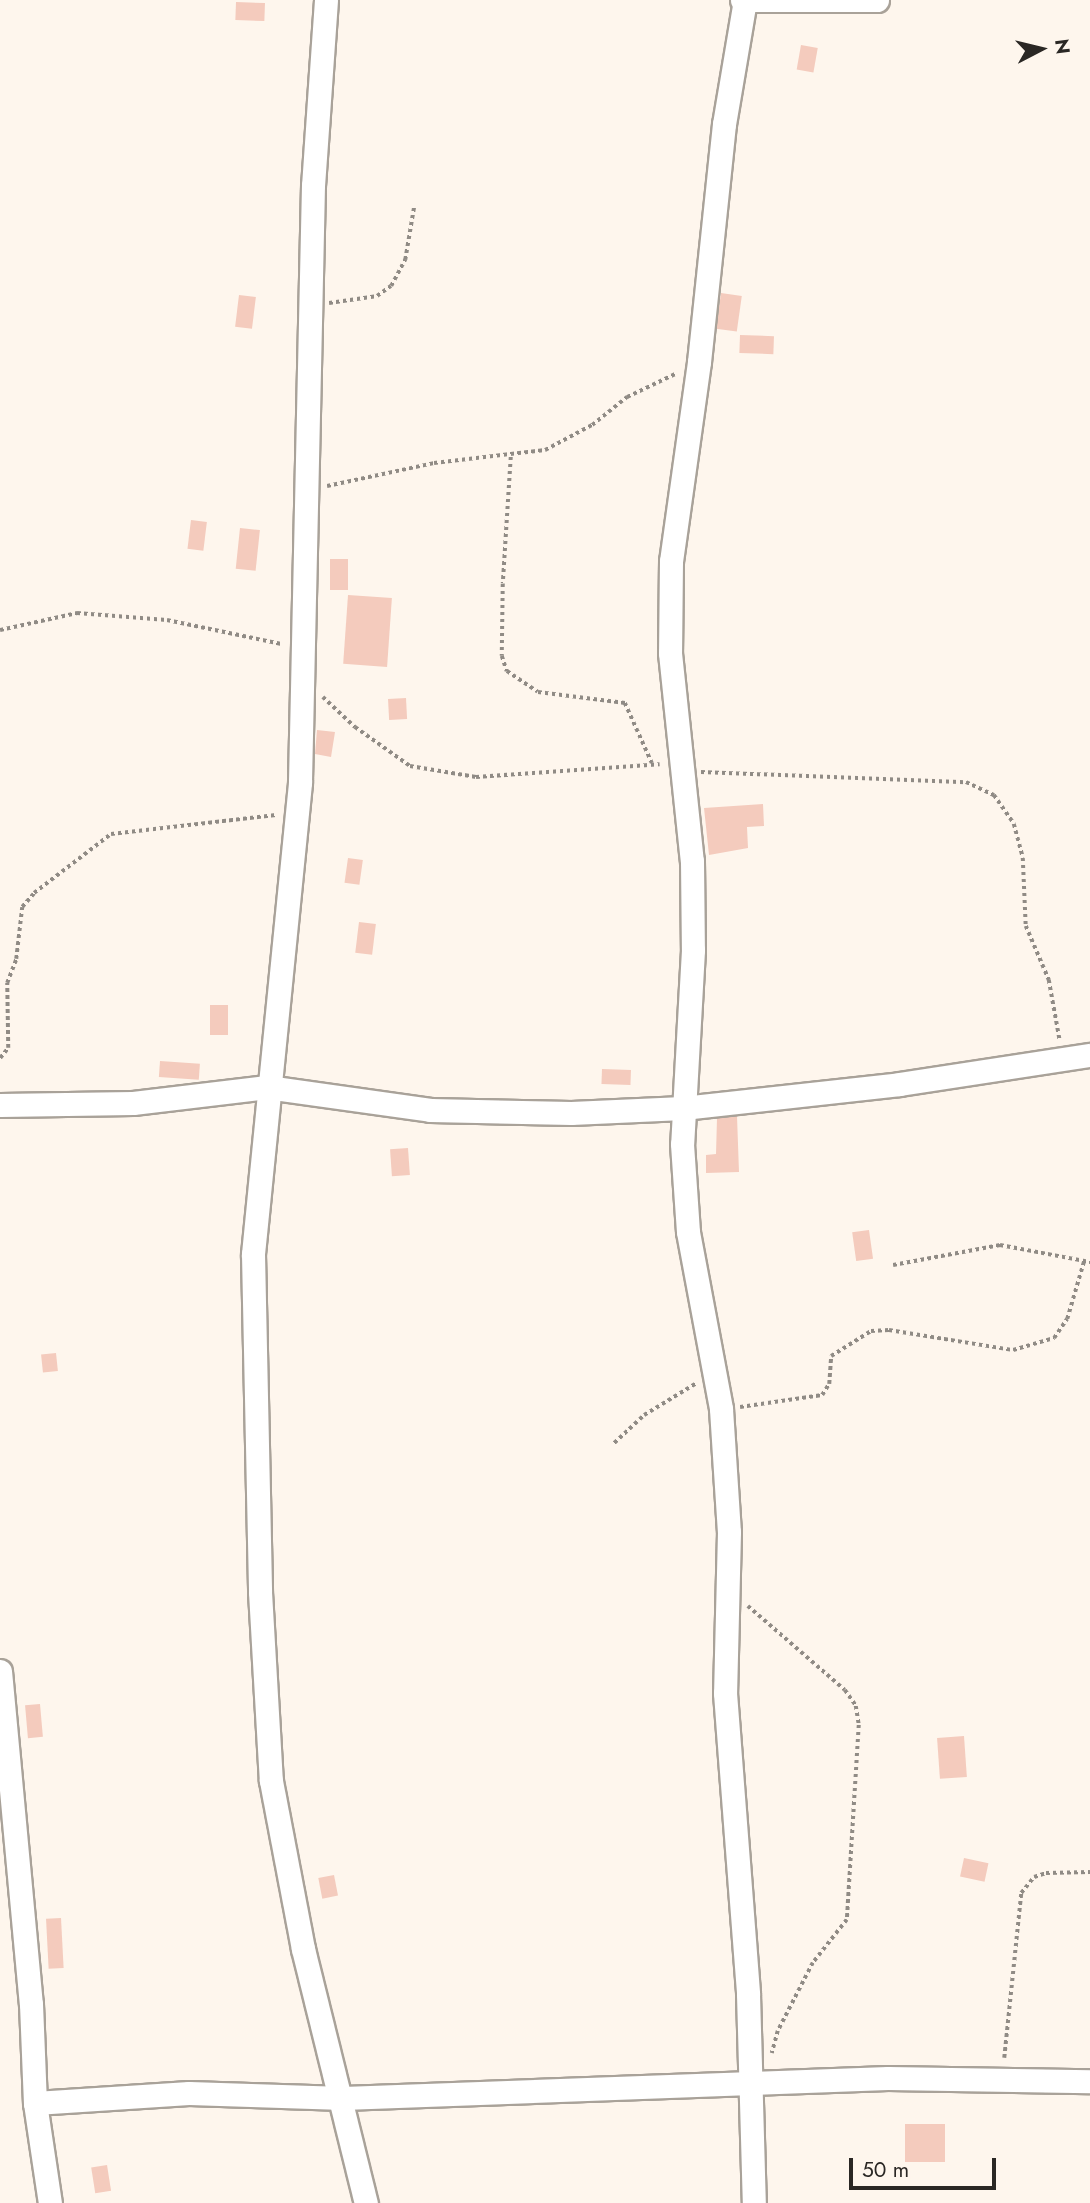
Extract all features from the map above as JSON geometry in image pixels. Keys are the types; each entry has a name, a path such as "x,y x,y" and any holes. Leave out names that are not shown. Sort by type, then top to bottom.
{"street":[{"path":"326,0 313,185 313,306 302,562 304,649 298,813 267,1087 253,1254 260,1592 271,1781 303,1950 343,2098 366,2203"},
{"path":"754,2203 759,2082 725,1693 729,1588 721,1409 688,1232 683,1108 693,950 692,861 679,766 670,653 671,561 699,362 724,124 744,0 877,0"},
{"path":"0,1105 133,1103 267,1087 374,1104 471,1112 683,1108 900,1084 1090,1055"},
{"path":"0,1671 26,1936 35,2103 50,2203"},
{"path":"35,2103 189,2093 343,2098 759,2082 1003,2077 1090,2081"}],"path":[{"path":"313,306 377,296 391,286 405,260 414,206"},
{"path":"307,491 434,463 511,457 563,443 627,397 699,362"},
{"path":"511,457 503,663 538,692 625,703 653,764"},
{"path":"0,630 77,613 167,620 304,649"},
{"path":"301,676 355,727 410,766 476,777 653,764 679,766 687,772 821,779 966,782 994,795 1014,824 1023,858 1026,926 1049,980 1063,1057"},
{"path":"0,1058 8,1048 7,982 16,959 22,907 34,893 111,834 298,813"},
{"path":"893,1265 1000,1245 1090,1262"},
{"path":"721,1409 821,1395 829,1384 831,1356 871,1332 889,1329 1013,1350 1054,1338 1067,1319 1084,1261"},
{"path":"614,1443 644,1415 715,1372"},
{"path":"729,1588 845,1690 856,1706 859,1725 847,1920 813,1963 778,2031 759,2082"},
{"path":"1003,2077 1021,1893 1034,1877 1046,1873 1090,1872"}],"building":[{"path":"236,2 265,3 264,21 235,20"},
{"path":"801,45 818,48 813,73 797,70"},
{"path":"721,293 742,296 737,332 716,329"},
{"path":"239,295 256,297 252,329 235,327"},
{"path":"740,335 774,336 773,354 739,353"},
{"path":"191,520 207,522 203,551 187,549"},
{"path":"240,528 260,530 256,571 236,569"},
{"path":"330,559 348,559 348,590 330,590"},
{"path":"348,595 392,598 387,667 343,664"},
{"path":"406,698 407,719 389,720 388,699"},
{"path":"317,730 335,732 331,757 315,754"},
{"path":"763,804 764,826 747,827 748,848 709,855 704,808"},
{"path":"348,858 363,860 359,885 345,883"},
{"path":"359,922 376,924 372,955 355,953"},
{"path":"210,1005 228,1005 228,1035 210,1035"},
{"path":"160,1061 200,1064 199,1080 159,1077"},
{"path":"602,1069 631,1070 630,1085 601,1084"},
{"path":"737,1116 739,1172 706,1173 706,1155 716,1154 717,1118"},
{"path":"408,1148 410,1175 392,1176 390,1149"},
{"path":"869,1230 873,1259 856,1261 852,1232"},
{"path":"56,1353 58,1371 43,1372 41,1355"},
{"path":"40,1704 43,1737 28,1738 25,1705"},
{"path":"964,1736 967,1777 940,1779 937,1738"},
{"path":"964,1858 988,1863 985,1882 960,1877"},
{"path":"334,1875 338,1896 322,1899 318,1878"},
{"path":"61,1918 64,1968 49,1969 46,1919"},
{"path":"905,2124 945,2124 945,2162 905,2162"},
{"path":"107,2165 111,2191 95,2193 91,2168"}]}
